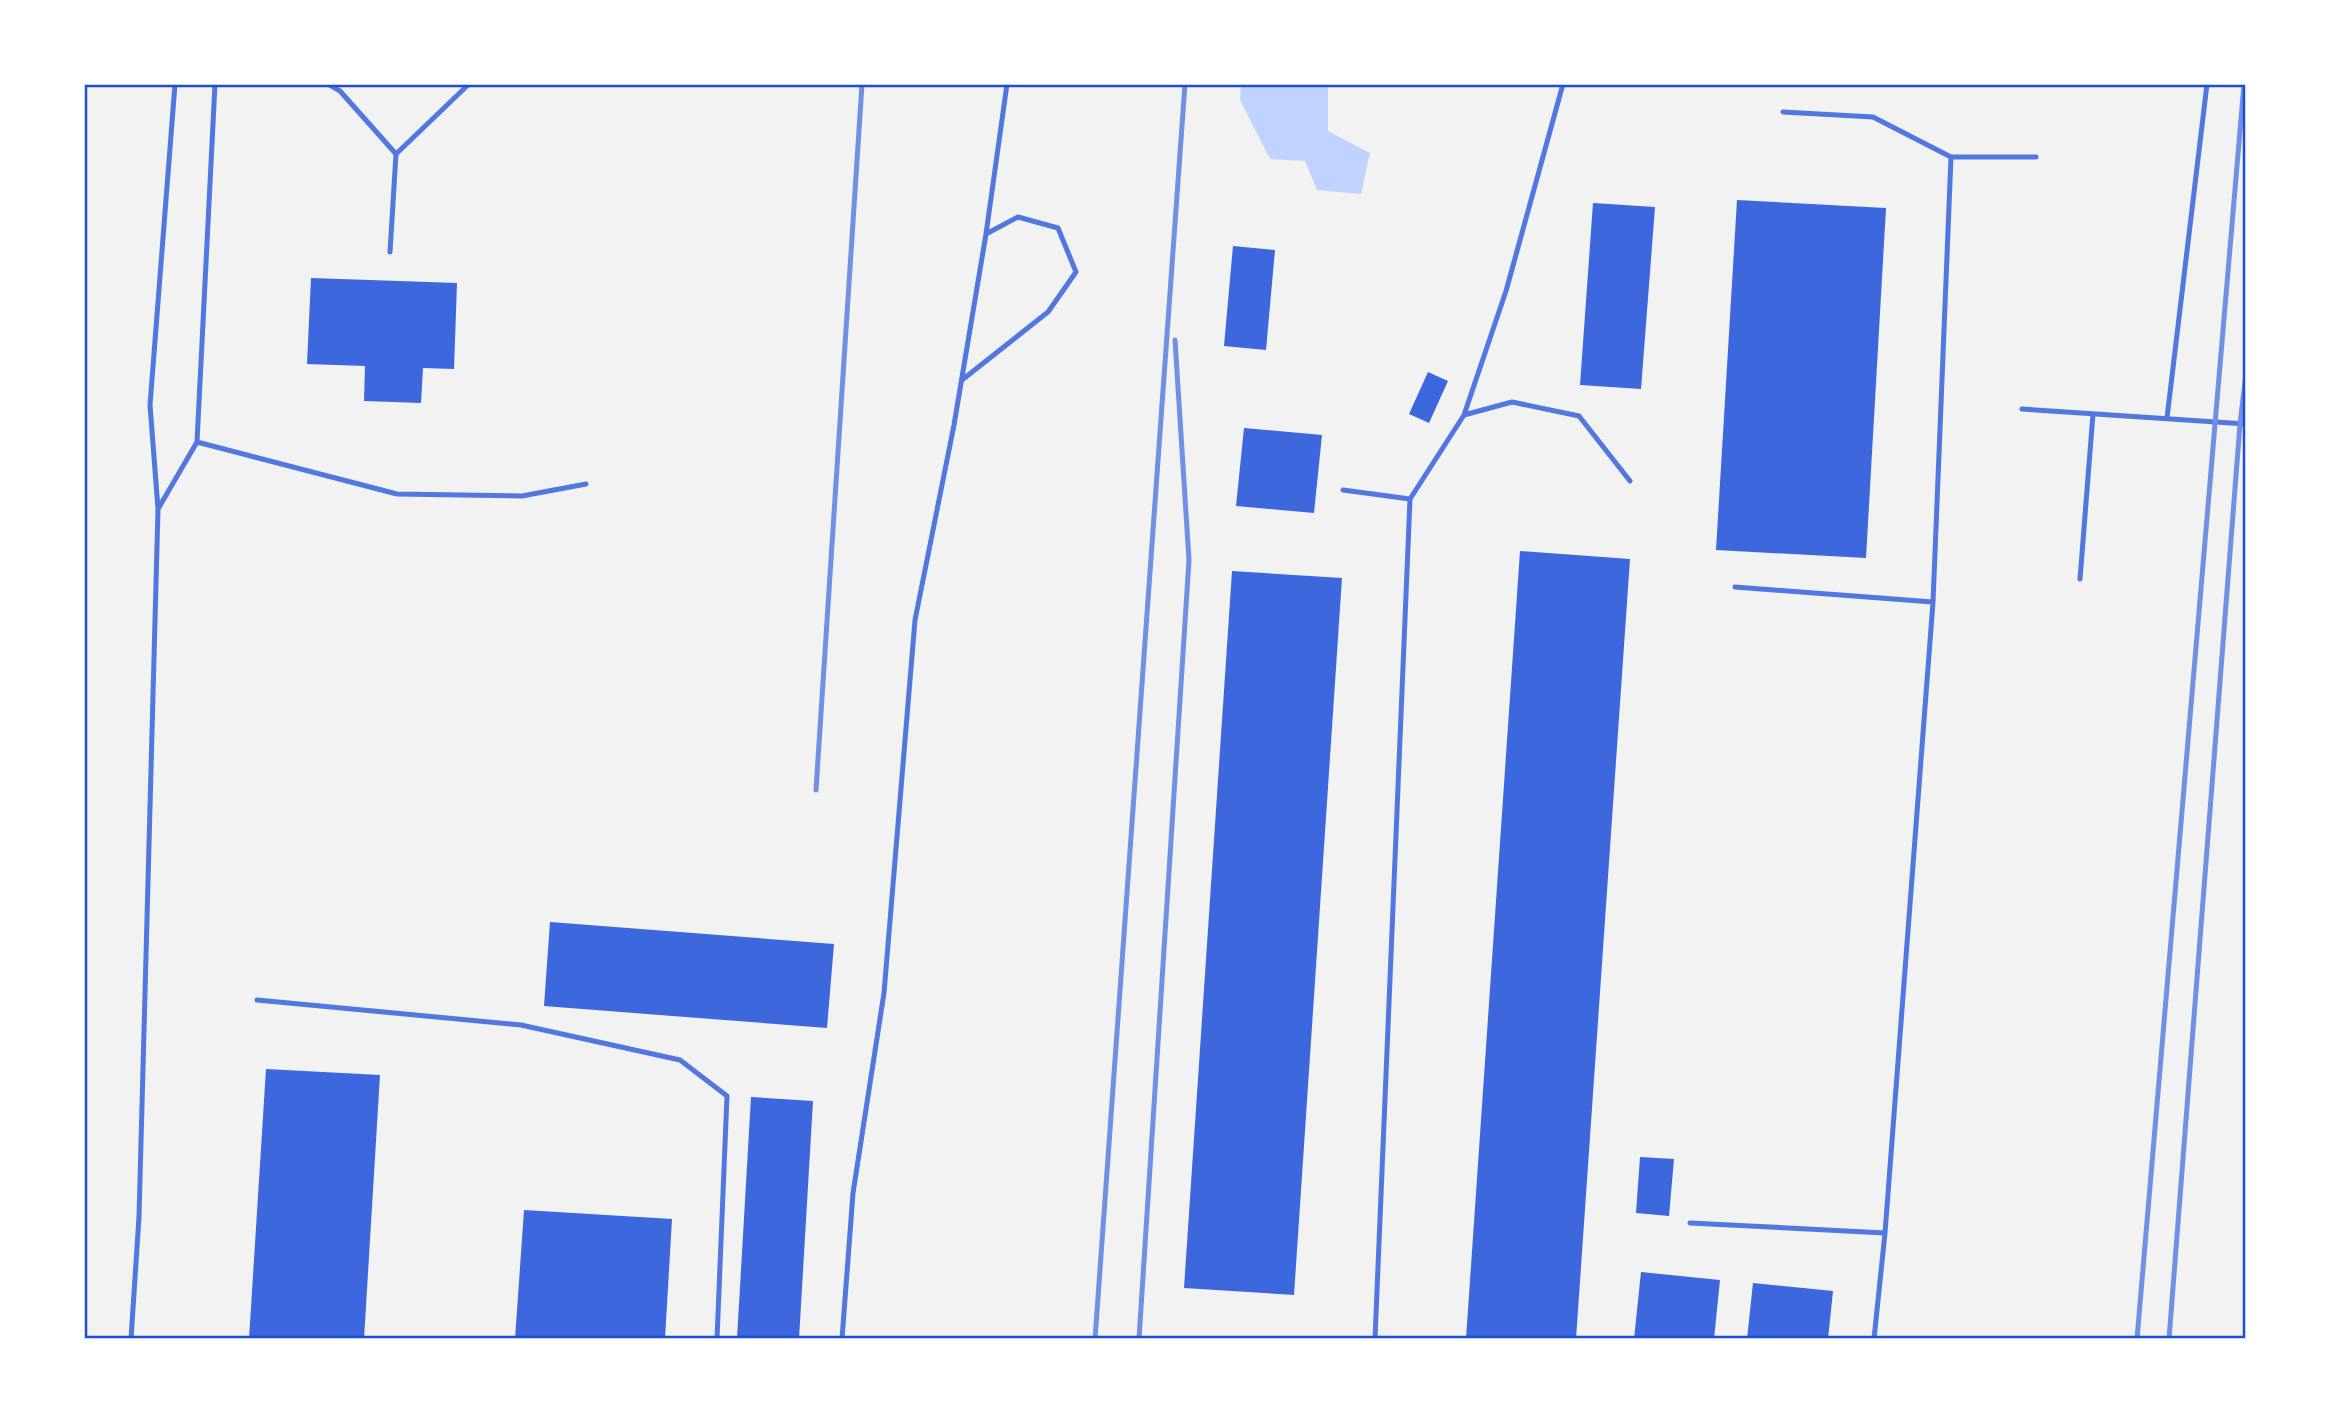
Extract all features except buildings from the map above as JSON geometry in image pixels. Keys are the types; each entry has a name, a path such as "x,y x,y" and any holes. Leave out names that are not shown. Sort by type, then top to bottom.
{"lane":[{"path":"131,1339 139,1217 158,509 150,405 175,84"},
{"path":"158,509 197,442 215,84"},
{"path":"328,84 340,91 396,154"},
{"path":"390,252 396,154 469,84"},
{"path":"842,1339 853,1194 884,993 915,620 961,380 986,234 1007,84"},
{"path":"1375,1339 1410,499 1464,415 1506,290 1563,84"},
{"path":"2167,418 2207,84"},
{"path":"1783,112 1873,117 1951,158 2036,157"},
{"path":"1874,1339 1885,1233 1933,601 1951,158"},
{"path":"961,380 1048,312 1076,272 1058,228 1017,216 986,234"},
{"path":"1464,415 1513,402 1579,416 1630,481"},
{"path":"2022,409 2246,424"},
{"path":"2080,579 2094,414"},
{"path":"197,442 397,494 522,496 586,484"},
{"path":"1343,489 1410,499"},
{"path":"1735,587 1933,601"},
{"path":"257,1000 521,1025 680,1060 727,1096 716,1339"},
{"path":"1690,1223 1885,1233"}],"water":[{"path":"1241,84 1328,84 1328,131 1370,153 1361,194 1317,190 1305,161 1270,159 1240,100"}],"railway":[{"path":"816,790 862,84"},
{"path":"1095,1339 1185,84"},
{"path":"2137,1339 2244,84"},
{"path":"1139,1339 1189,560 1175,340"},
{"path":"2169,1339 2246,373"}]}
